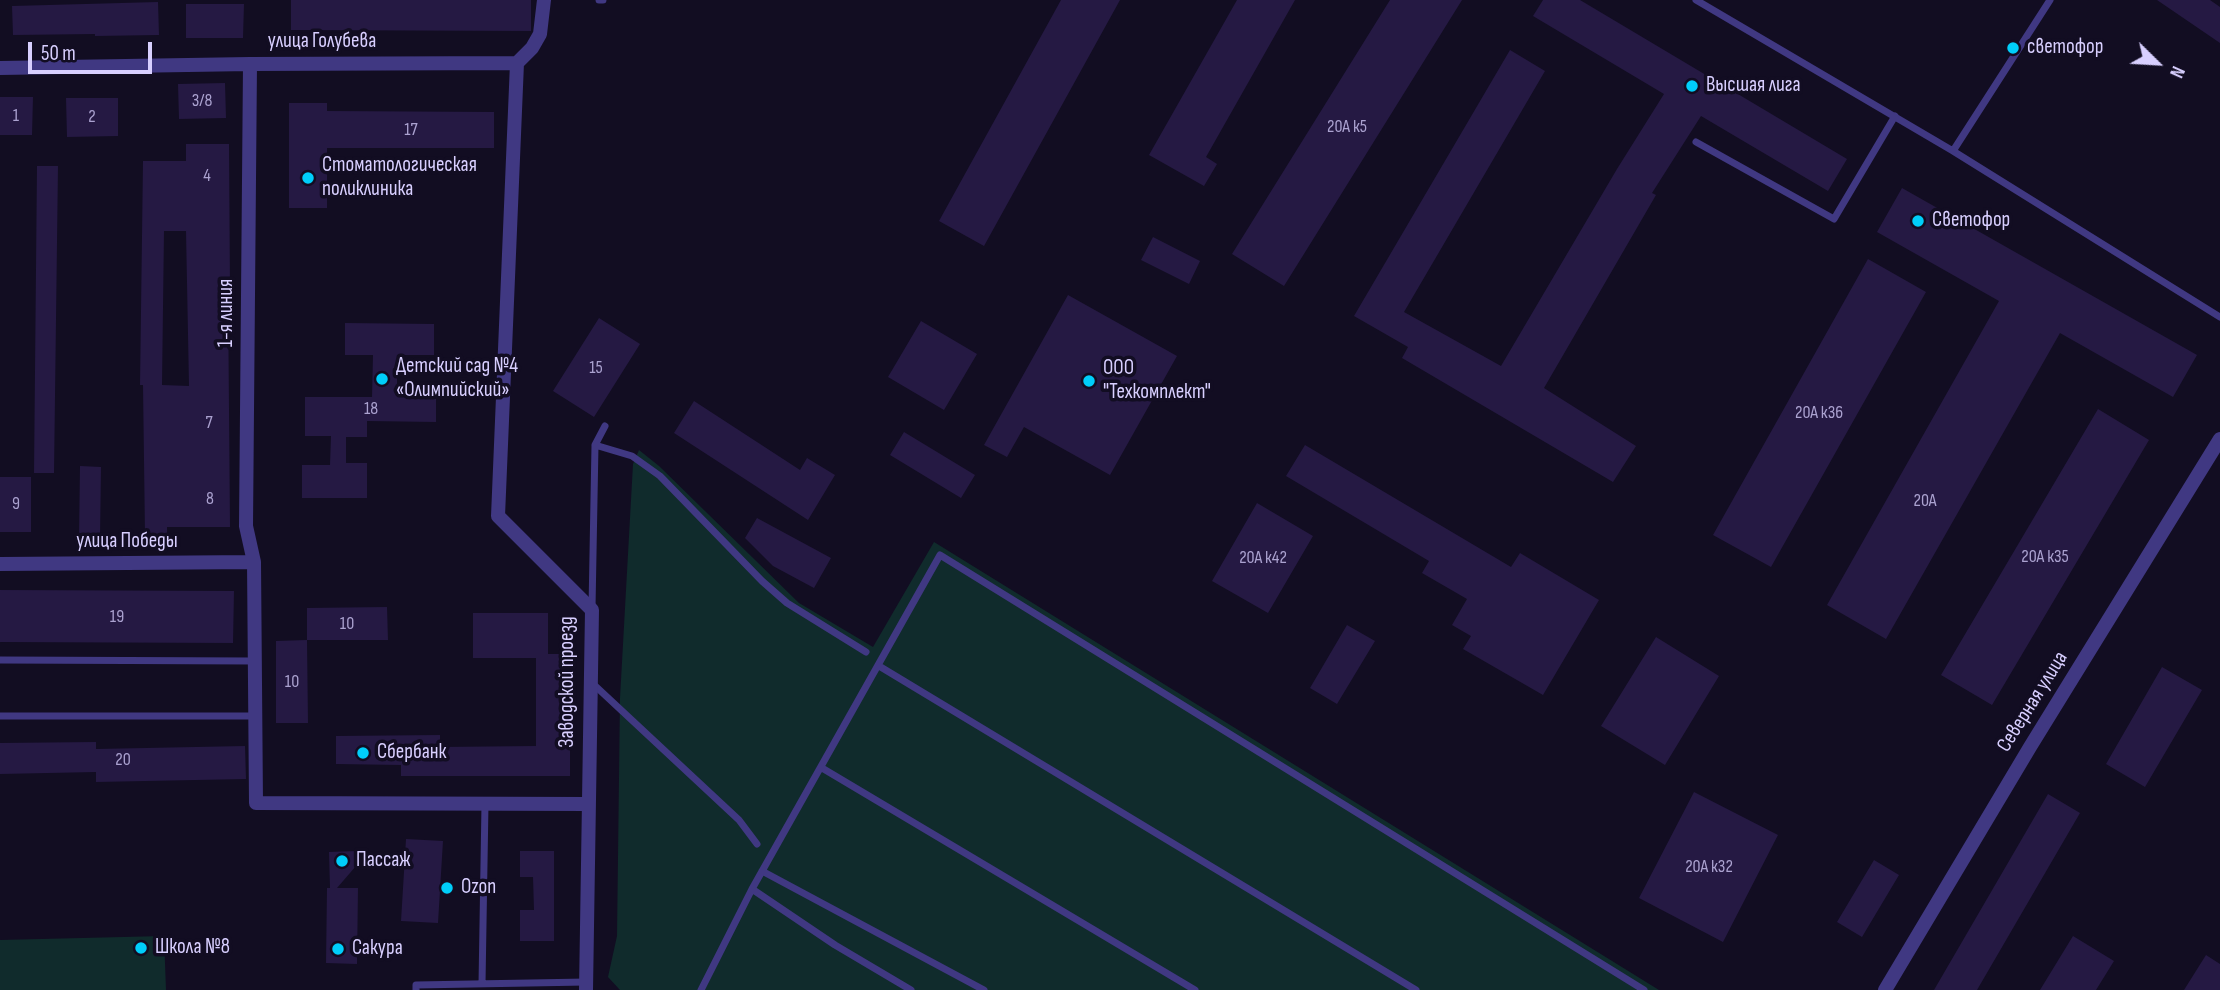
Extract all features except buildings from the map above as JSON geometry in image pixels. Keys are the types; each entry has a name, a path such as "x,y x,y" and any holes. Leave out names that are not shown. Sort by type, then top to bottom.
{"street":[{"path":"517,63 532,48 540,34 544,0"},
{"name":"улица Голубева","path":"0,68 517,63"},
{"name":"Заводской проезд","path":"517,63 498,516 592,610 586,986"},
{"name":"1-я линия","path":"250,64 246,526 254,562 256,803 485,804"},
{"name":"Северная улица","path":"1885,990 2029,747 2220,439"},
{"name":"улица Победы","path":"0,564 254,562"},
{"path":"485,804 588,804"}],"lane":[{"path":"1696,0 1953,151 2220,317"},
{"path":"1953,151 2050,0"},
{"path":"1696,142 1834,219 1895,116"},
{"path":"592,610 595,445 606,426"},
{"path":"595,445 632,456 660,476 762,581 787,603 866,652"},
{"path":"701,990 762,871 940,555 1644,990"},
{"path":"0,660 254,660"},
{"path":"879,666 1416,990"},
{"path":"591,681 739,820 757,844"},
{"path":"0,716 255,716"},
{"path":"822,768 1195,990"},
{"path":"482,984 485,804"},
{"path":"762,871 984,990"},
{"path":"752,890 835,945 911,990"},
{"path":"416,990 416,985 586,986"}],"green space":[{"path":"639,450 659,466 799,603 873,647 934,542 1659,990 620,990 608,977 617,936 620,698 633,464"},
{"path":"164,936 166,990 0,990 0,940"}],"place":[{"name":"светофор","path":"2013,48"},
{"name":"Высшая лига","path":"1692,86"},
{"name":"Стоматологическая поликлиника","path":"308,178"},
{"name":"Светофор","path":"1918,221"},
{"name":"Детский сад №4 «Олимпийский»","path":"382,379"},
{"name":"ООО \"Техкомплект\"","path":"1089,381"},
{"name":"Сбербанк","path":"363,753"},
{"name":"Пассаж","path":"342,861"},
{"name":"Ozon","path":"447,888"},
{"name":"Школа №8","path":"141,948"},
{"name":"Сакура","path":"338,949"}]}
